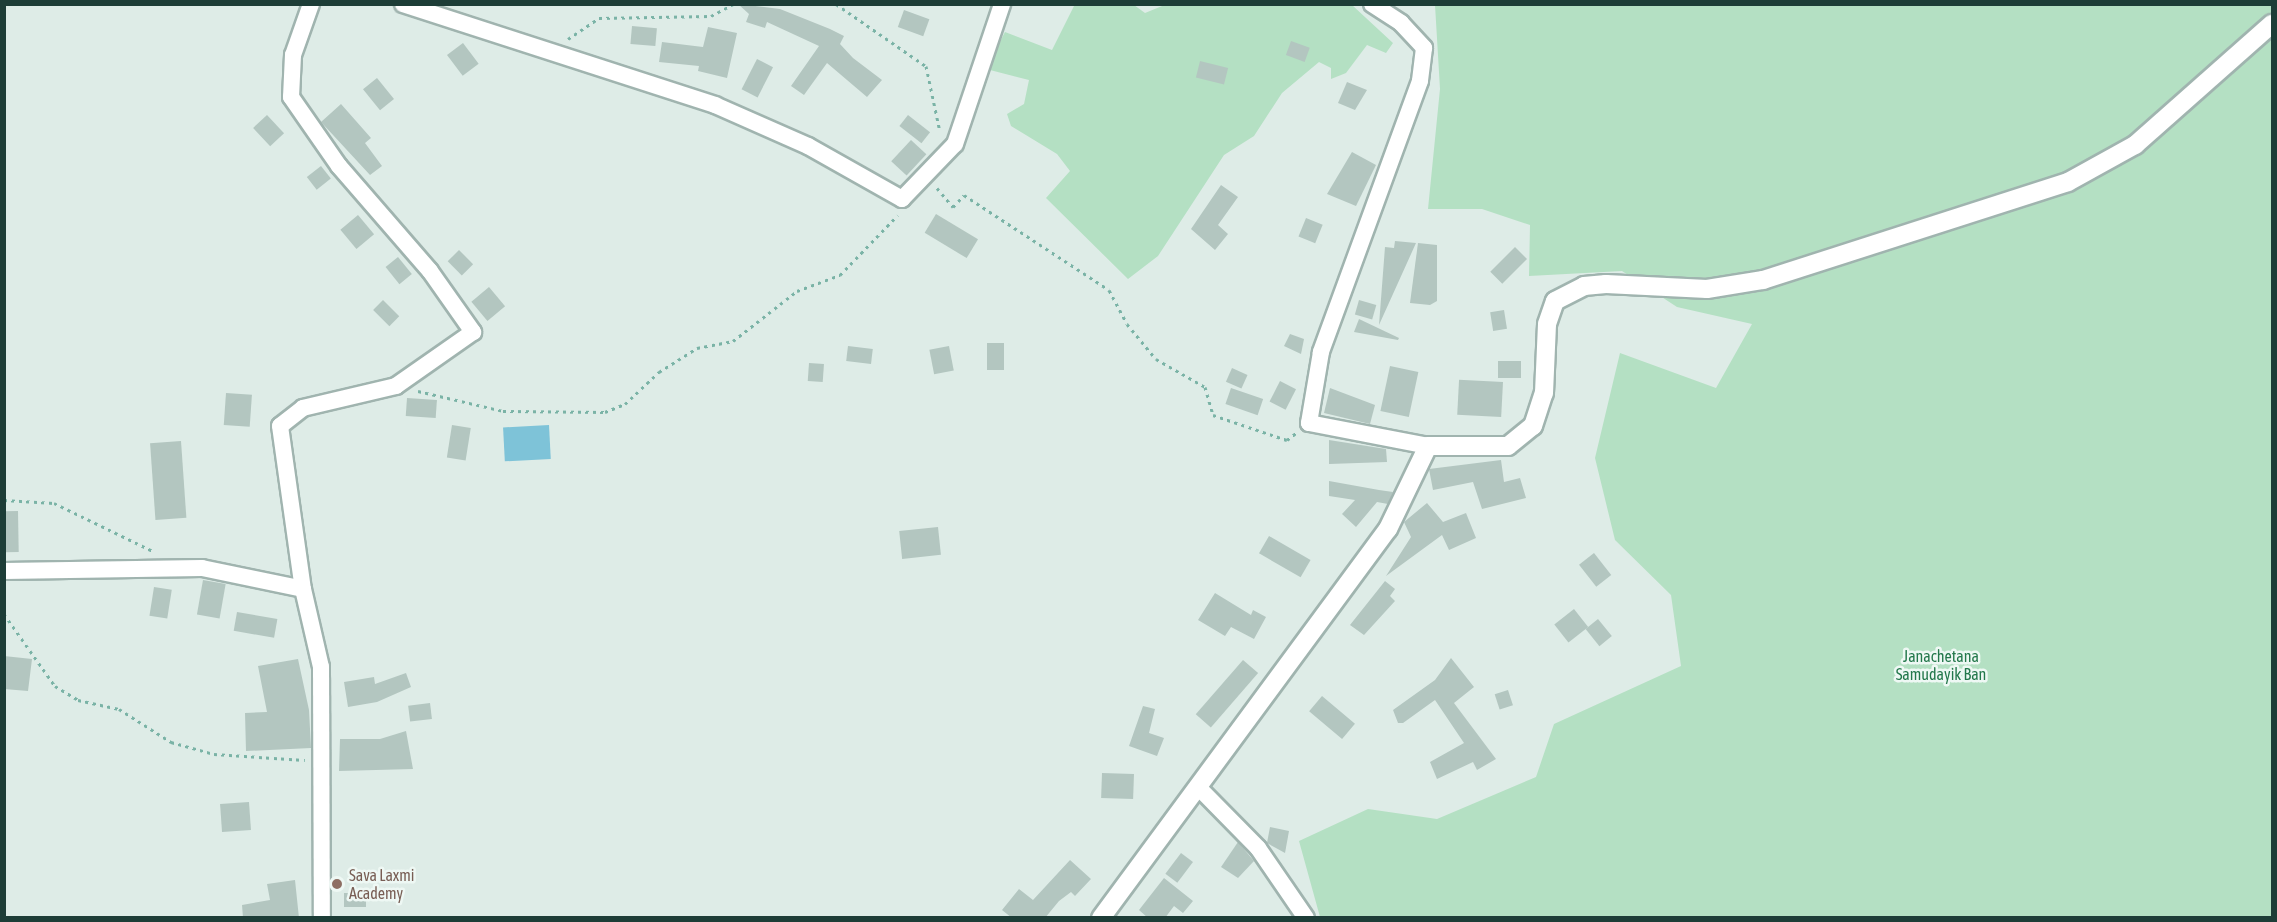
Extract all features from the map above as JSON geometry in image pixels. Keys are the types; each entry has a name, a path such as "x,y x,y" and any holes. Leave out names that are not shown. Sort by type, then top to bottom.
{"street":[{"path":"311,4 293,55 291,97 339,166 430,271 474,332 396,386 303,408 280,426 303,589 321,667 322,918"},
{"path":"403,4 548,53 715,105 808,146 902,199 928,177 955,144 1002,4"},
{"path":"1372,4 1401,23 1424,48 1420,81 1321,352 1309,423 1428,446 1508,446 1524,438 1544,393 1547,324 1555,301 1566,293 1606,284 1707,290 1763,280 2058,185 2135,145 2272,24"},
{"path":"1101,918 1200,789 1388,529 1428,446"},
{"path":"4,571 202,568 303,589"},
{"path":"1200,789 1257,848 1306,918"}],"path":[{"path":"548,53 599,18 711,16 734,4"},
{"path":"836,4 926,66 940,132 955,144"},
{"path":"928,177 954,207 964,195 1109,290 1126,324 1156,358 1205,387 1213,415 1287,440 1309,423"},
{"path":"396,386 503,411 605,412 625,404 659,372 697,348 733,341 797,291 840,275 896,223 902,199"},
{"path":"4,500 54,503 159,553 177,568"},
{"path":"4,614 54,686 78,700 119,709 171,742 214,754 322,761"}],"green space":[{"path":"1075,4 1134,5 1145,13 1167,4 1352,5 1393,43 1386,53 1367,45 1346,73 1331,79 1331,68 1319,62 1282,93 1254,136 1224,155 1158,256 1128,279 1046,198 1070,171 1057,154 1011,126 1007,114 1024,104 1029,80 990,70 989,63 1005,32 1052,50"},
{"name":"Janachetana Samudayik Ban","path":"1435,5 2272,5 2272,917 1320,917 1299,841 1368,809 1437,819 1536,777 1554,724 1681,666 1671,595 1615,540 1595,458 1620,353 1716,388 1752,324 1677,307 1622,271 1529,276 1530,225 1482,209 1428,209 1440,89"}],"water":[{"path":"549,425 551,459 505,461 503,427"}],"building":[{"path":"738,4 780,9 844,36 840,44 853,58 882,80 867,97 827,63 804,95 791,86 819,46 767,22 765,28 746,22 749,14"},
{"path":"904,10 929,19 923,36 898,27"},
{"path":"632,26 657,28 655,46 630,44"},
{"path":"708,27 737,33 727,78 698,71 699,66 659,62 662,42 703,47"},
{"path":"1291,41 1310,48 1305,62 1286,55"},
{"path":"463,43 479,64 463,76 447,55"},
{"path":"757,59 773,67 758,97 742,89"},
{"path":"1200,61 1228,68 1224,85 1196,77"},
{"path":"377,78 394,99 380,110 363,89"},
{"path":"1347,82 1367,90 1355,110 1338,103"},
{"path":"341,104 371,138 365,143 382,166 370,175 321,122"},
{"path":"267,115 284,133 270,146 253,128"},
{"path":"908,115 930,132 921,143 899,126"},
{"path":"911,140 926,154 907,176 891,161"},
{"path":"1352,152 1376,165 1356,206 1327,194"},
{"path":"321,166 331,179 317,190 307,177"},
{"path":"1221,185 1238,197 1218,225 1228,234 1215,250 1191,229"},
{"path":"936,214 978,239 967,258 925,233"},
{"path":"358,215 374,234 356,249 340,230"},
{"path":"1306,218 1323,225 1315,243 1299,237"},
{"path":"1395,241 1416,243 1379,325 1385,247 1394,248"},
{"path":"1418,243 1437,245 1437,301 1430,305 1410,303"},
{"path":"1515,247 1527,259 1502,284 1490,272"},
{"path":"459,250 473,264 462,275 448,261"},
{"path":"398,257 412,274 399,284 386,267"},
{"path":"489,287 505,306 487,321 471,302"},
{"path":"383,300 399,316 389,326 373,310"},
{"path":"1359,300 1376,305 1372,319 1355,314"},
{"path":"1504,310 1507,329 1493,331 1490,312"},
{"path":"1359,319 1399,338 1398,340 1354,332"},
{"path":"1290,334 1304,339 1301,354 1284,346"},
{"path":"987,343 1004,343 1004,370 987,370"},
{"path":"848,346 873,349 871,364 846,361"},
{"path":"949,346 954,371 934,374 929,350"},
{"path":"1498,361 1521,361 1521,378 1498,378"},
{"path":"809,363 824,364 823,382 808,381"},
{"path":"1390,366 1418,372 1409,417 1380,411"},
{"path":"1232,368 1248,375 1241,389 1226,382"},
{"path":"1459,380 1503,382 1501,417 1457,415"},
{"path":"1280,381 1296,389 1286,410 1270,401"},
{"path":"1231,388 1263,399 1258,415 1225,404"},
{"path":"1330,388 1375,405 1370,424 1324,413"},
{"path":"226,393 252,395 250,427 224,425"},
{"path":"407,398 437,400 436,418 406,416"},
{"path":"452,425 471,428 466,461 447,458"},
{"path":"1329,440 1386,449 1387,462 1329,464"},
{"path":"181,441 186,518 155,520 150,443"},
{"path":"1501,460 1504,482 1520,478 1526,498 1482,509 1473,482 1433,490 1429,469"},
{"path":"1329,481 1393,492 1388,504 1377,502 1356,527 1342,514 1355,500 1329,496"},
{"path":"1427,503 1443,522 1466,513 1476,538 1449,550 1442,535 1386,576 1411,537 1404,522"},
{"path":"4,511 18,511 19,552 5,552"},
{"path":"938,527 941,555 902,559 899,531"},
{"path":"1269,536 1311,560 1301,577 1259,553"},
{"path":"1594,553 1611,575 1596,587 1579,565"},
{"path":"203,580 226,584 220,618 197,614"},
{"path":"1385,581 1395,589 1390,596 1395,601 1364,635 1350,625"},
{"path":"154,587 172,590 167,618 149,616"},
{"path":"1215,593 1251,615 1253,610 1266,617 1254,639 1231,627 1225,636 1198,620"},
{"path":"1574,609 1588,627 1568,643 1554,624"},
{"path":"237,612 277,619 274,638 234,631"},
{"path":"1598,619 1612,636 1599,646 1586,629"},
{"path":"4,656 32,659 28,691 4,689"},
{"path":"1451,658 1474,687 1454,703 1496,759 1477,770 1473,762 1437,779 1430,762 1464,743 1435,700 1403,723 1398,723 1393,710 1435,680"},
{"path":"298,659 309,710 311,748 246,751 245,713 267,712 258,666"},
{"path":"1243,660 1258,673 1211,727 1196,714"},
{"path":"406,673 411,687 377,702 348,707 344,682 374,677 375,684"},
{"path":"1508,690 1513,705 1500,710 1495,694"},
{"path":"1322,696 1355,724 1342,739 1309,711"},
{"path":"430,703 432,719 410,722 408,706"},
{"path":"1143,706 1155,709 1149,733 1164,738 1157,756 1129,746"},
{"path":"406,731 413,769 339,771 340,739 380,739"},
{"path":"1102,773 1134,774 1133,799 1101,798"},
{"path":"249,802 251,830 222,832 220,804"},
{"path":"1270,827 1289,831 1285,853 1267,843"},
{"path":"1238,842 1254,861 1238,878 1221,867"},
{"path":"1181,853 1193,862 1177,883 1165,874"},
{"path":"1070,860 1091,879 1075,896 1071,892 1059,901 1045,918 1012,918 1002,910 1019,889 1033,900"},
{"path":"1164,878 1193,901 1183,913 1174,906 1165,918 1148,918 1139,910"},
{"path":"295,880 299,918 243,918 242,905 270,900 267,884"},
{"path":"344,893 366,893 366,907 344,907"}],"place":[{"name":"Sava Laxmi Academy","path":"337,884"}]}
